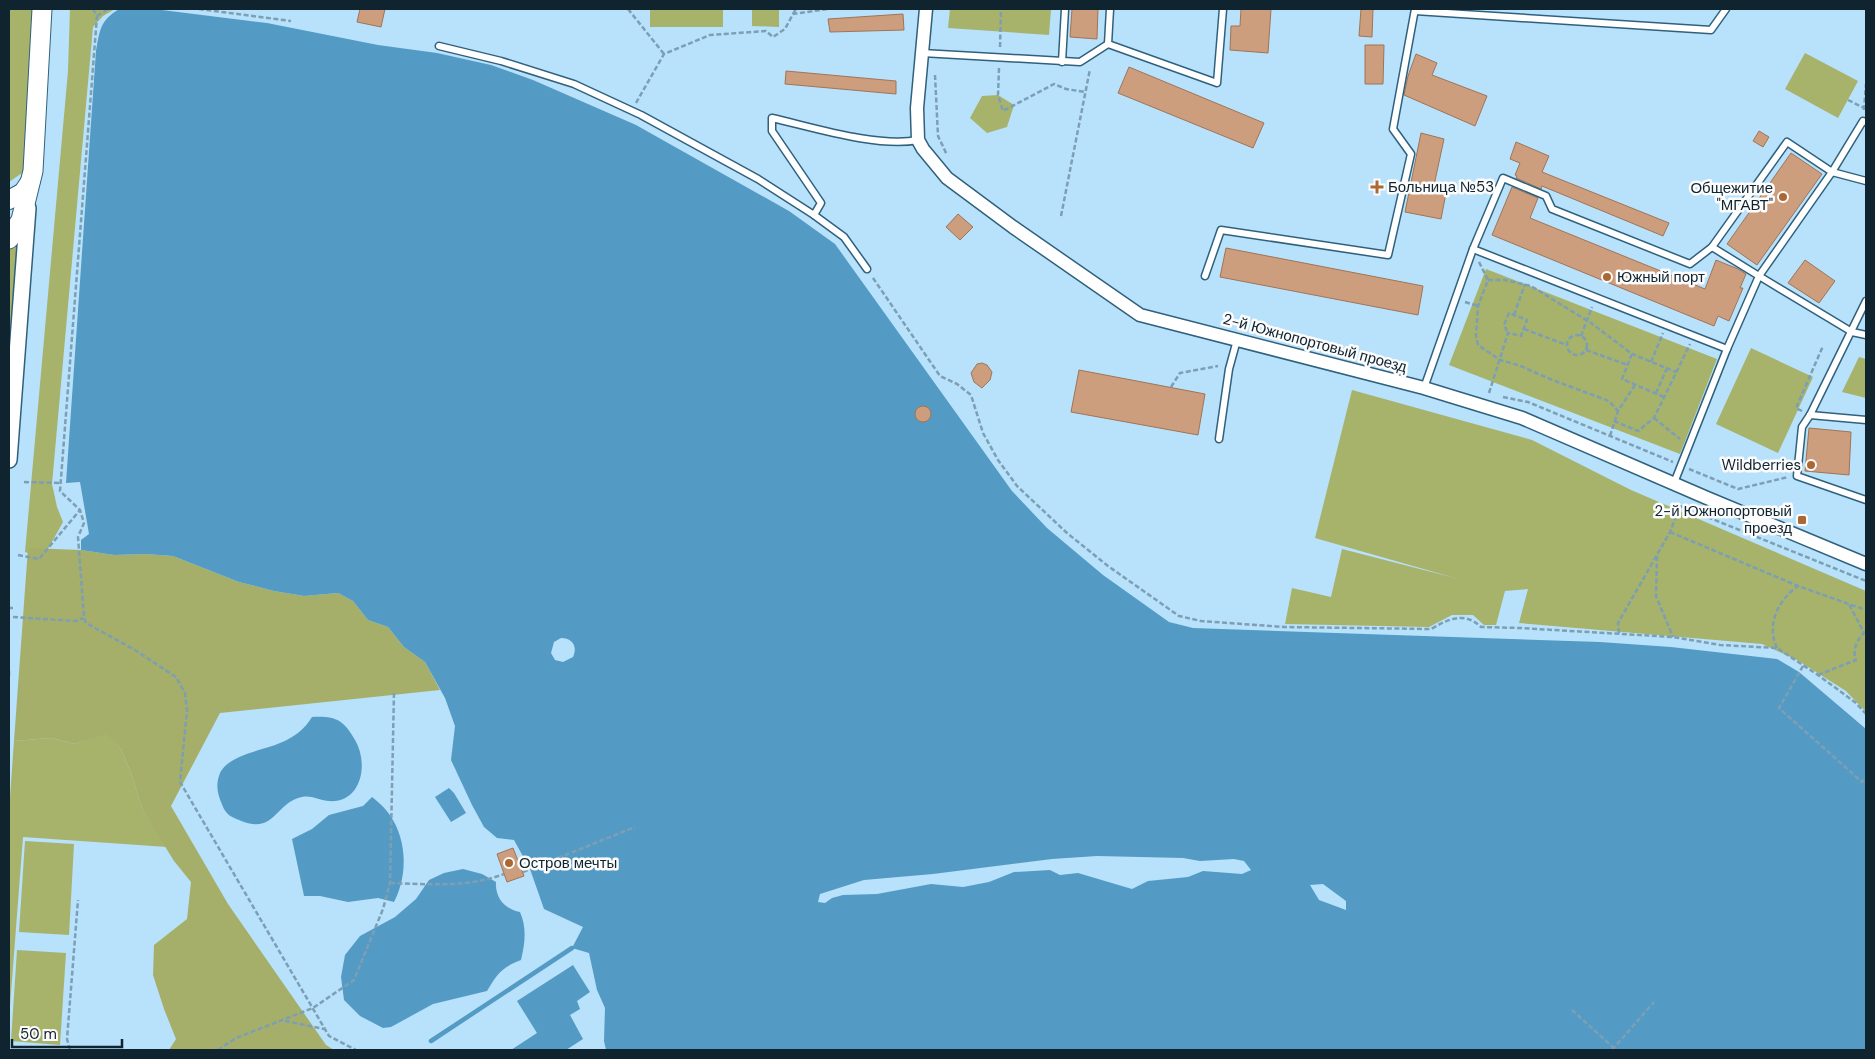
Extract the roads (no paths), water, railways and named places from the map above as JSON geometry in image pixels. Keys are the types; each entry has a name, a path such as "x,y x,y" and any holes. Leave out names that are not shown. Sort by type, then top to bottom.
{"main road":[{"path":"9,238 21,220 35,157 42,9"},
{"path":"9,200 23,192 31,180"}],"street":[{"path":"918,140 917,108 926,9"},
{"name":"2-й Южнопортовый проезд","path":"918,140 947,178 1013,227 1140,314 1424,388 1522,418 1866,564"},
{"path":"9,460 31,180"}],"lane":[{"path":"1062,62 1065,9"},
{"path":"1108,44 1110,9"},
{"path":"1108,44 1217,83 1223,9"},
{"path":"1205,276 1221,230 1388,255 1411,154 1393,129 1415,10 1711,30 1726,9"},
{"path":"922,53 1080,62 1108,44"},
{"path":"439,46 502,61 574,84 631,110 758,179 814,215 844,236 867,269"},
{"path":"814,215 821,203 772,131 772,118 836,133 893,143 918,140"},
{"path":"1424,388 1473,250 1503,178 1546,196 1552,209 1690,264 1712,246 1787,142 1832,172 1865,121"},
{"path":"1674,483 1727,349 1759,276 1832,172 1866,181"},
{"path":"1712,246 1852,332 1866,335"},
{"path":"1473,250 1727,349"},
{"path":"1866,301 1810,415 1802,427 1797,476 1866,500"},
{"path":"1219,439 1230,364 1237,340"},
{"path":"1810,415 1866,420"}],"water":[{"path":"119,9 154,9 267,23 378,45 437,53 491,65 533,80 636,125 789,211 835,244 1012,491 1047,528 1103,575 1169,622 1193,628 1600,642 1671,647 1777,659 1799,672 1866,729 1866,1050 606,1050 604,1041 605,1008 597,990 589,953 572,948 583,927 544,909 530,869 514,840 497,838 484,827 451,760 455,726 445,698 425,662 404,647 388,627 368,620 353,601 338,593 304,596 274,591 239,582 173,556 146,554 114,555 81,550 81,540 89,534 80,482 66,483 96,51 102,26","holes":["561,638 571,641 575,649 573,657 563,662 555,660 551,653 554,642","1097,856 1183,858 1200,861 1234,859 1244,861 1251,870 1242,874 1203,871 1188,877 1148,881 1132,889 1078,873 1060,875 1050,870 1014,872 989,882 963,887 931,884 877,894 843,895 832,898 825,903 818,902 820,894 864,880 933,874 1052,859","1323,884 1346,901 1346,910 1319,900 1310,885"]},
{"path":"312,717 327,717 338,720 346,727 355,740 359,749 362,770 360,780 355,789 349,796 339,800 328,801 312,797 302,797 293,800 285,805 274,817 260,824 251,824 229,815 219,797 218,780 223,769 236,758 290,739"},
{"path":"449,788 466,813 451,822 435,797"},
{"path":"372,797 393,820 402,843 404,867 399,891 394,902 378,898 348,902 320,896 304,896 292,839 312,829 329,815 363,806"},
{"path":"463,869 482,874 496,882 497,893 502,902 515,911 520,912 525,936 521,960 509,965 501,972 487,991 433,1004 391,1027 383,1028 360,1016 344,1000 341,977 345,955 360,936 395,917 416,899 429,880 444,873"},
{"path":"573,965 590,992 577,1001 580,1009 570,1015 583,1039 566,1050 511,1050 537,1033 517,1001"}],"waterway":[{"path":"431,1041 572,948"}],"place":[{"name":"Больница №53","path":"1377,187"},
{"name":"Общежитие \"МГАВТ\"","path":"1783,197"},
{"name":"Южный порт","path":"1607,277"},
{"name":"Wildberries","path":"1811,465"},
{"name":"2-й Южнопортовый проезд","path":"1802,520"},
{"name":"Остров мечты","path":"509,863"}]}
